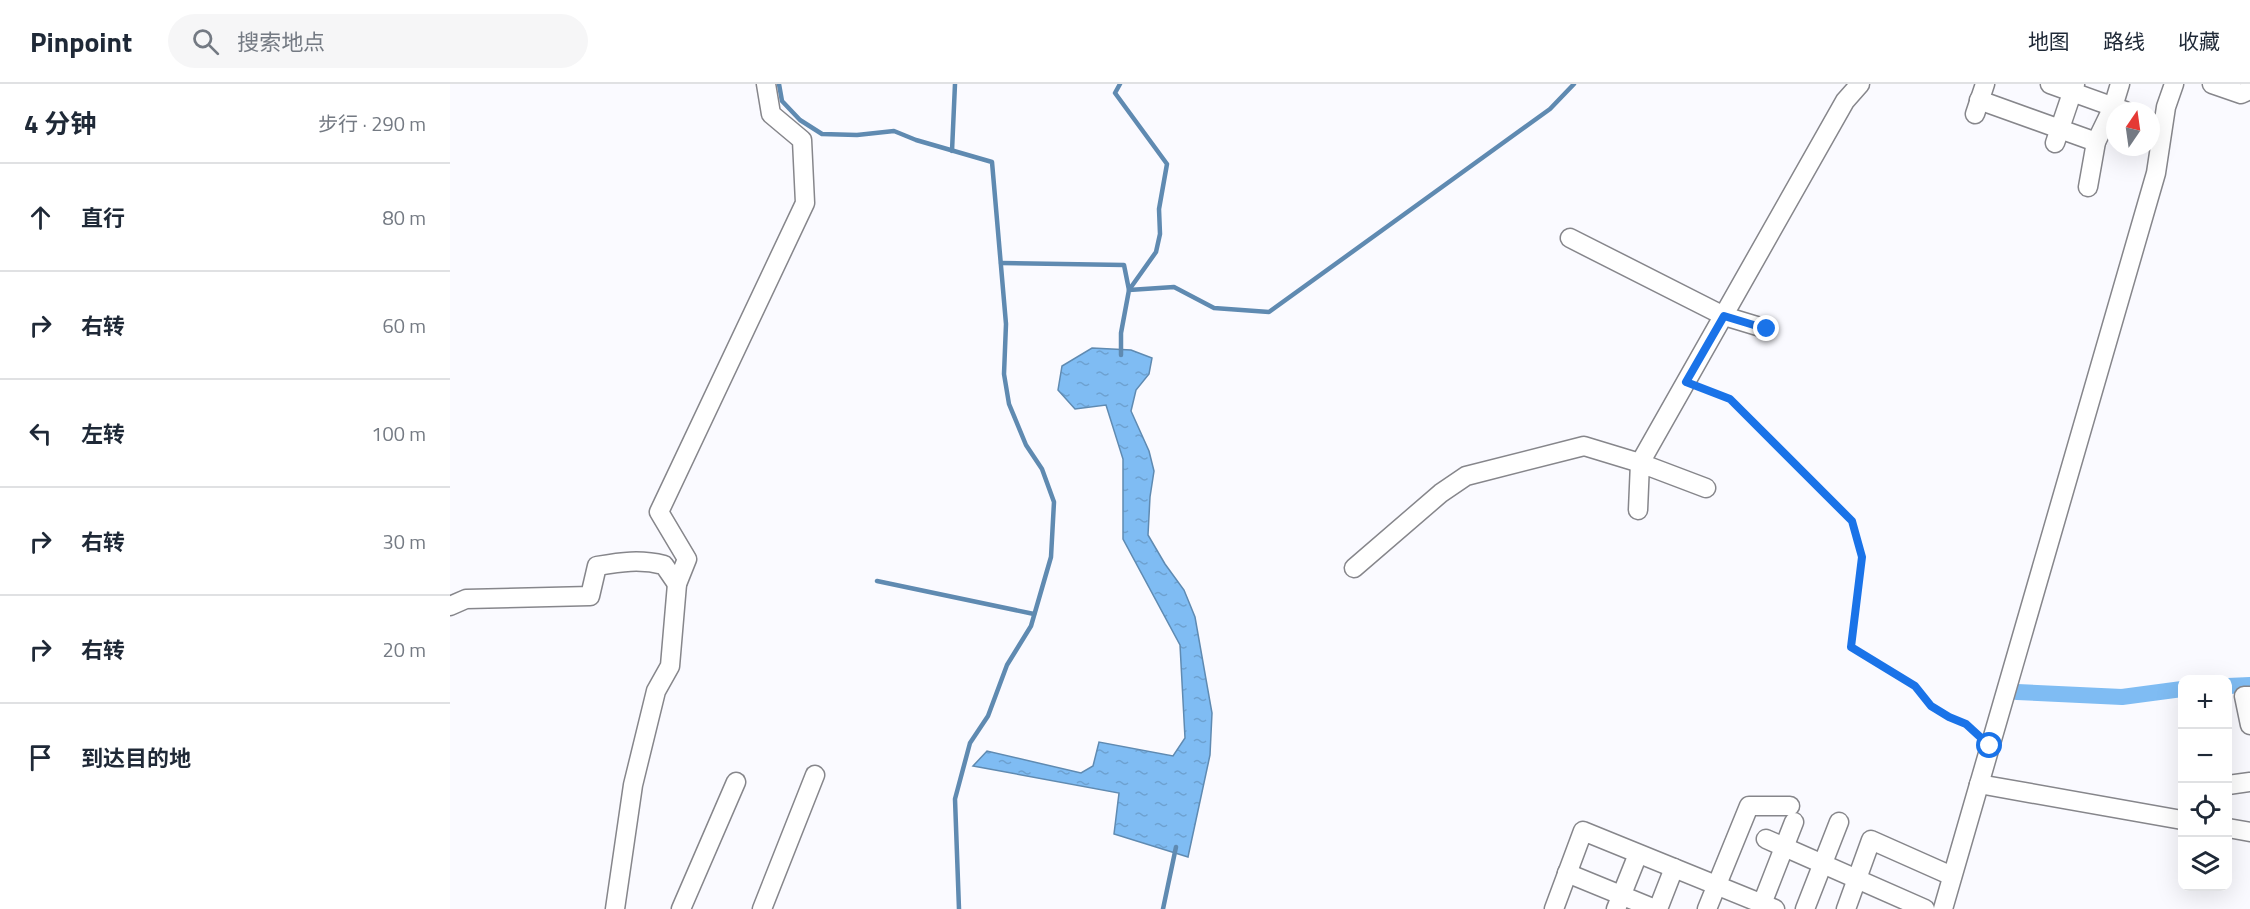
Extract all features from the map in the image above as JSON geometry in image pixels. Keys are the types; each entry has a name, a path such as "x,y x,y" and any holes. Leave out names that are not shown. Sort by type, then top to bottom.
{"street":[{"path":"615,909 633,785 656,691 670,666 677,584 687,559 659,512 805,203 802,140 771,114 766,84"},
{"path":"1638,510 1640,463 1845,101 1860,84"},
{"path":"2050,84 2074,88 2106,103"},
{"path":"2119,102 2120,84"},
{"path":"1943,909 2156,173 2166,107 2174,84"},
{"path":"2212,84 2241,94 2250,90"},
{"path":"2057,136 2074,88"},
{"path":"1980,99 2057,136 2096,142"},
{"path":"2160,111 2166,107"},
{"path":"2088,187 2096,142 2106,128"},
{"path":"1570,238 1724,316 1767,329"},
{"path":"1354,568 1441,493 1466,476 1584,446 1640,463 1706,488"},
{"path":"450,606 466,599 590,596 597,566 633,561 644,560 664,565 677,584"},
{"path":"2250,696 2244,696 2250,725"},
{"path":"762,909 815,775"},
{"path":"681,909 736,782"},
{"path":"2232,784 2250,782"},
{"path":"1979,784 2178,819"},
{"path":"1554,909 1583,831 1716,885 1766,907 1792,814 1749,806 1716,885 1707,909"},
{"path":"1805,909 1839,822"},
{"path":"2232,829 2250,832"},
{"path":"1766,839 1925,909"},
{"path":"1846,909 1871,840 1952,876"},
{"path":"1618,902 1638,854"},
{"path":"1567,873 1618,902 1656,909 1674,868"}],"path":[{"path":"1686,382 1730,399 1852,521 1862,557 1851,647 1915,686 1931,706 1966,724 1990,746"}],"water":[{"path":"1092,348 1131,350 1152,358 1149,374 1136,390 1131,411 1149,451 1154,471 1148,535 1184,590 1195,617 1212,713 1210,755 1188,857 1114,834 1119,793 973,766 987,751 1081,773 1093,766 1099,742 1173,756 1185,738 1180,645 1123,539 1123,459 1106,405 1075,409 1058,390 1062,366"}],"waterway":[{"path":"779,84 782,101 800,120 822,134 857,135 894,131 916,140 992,162 1006,324 1004,374 1009,404 1026,445 1042,469 1054,502 1051,557 1031,626 1007,665 988,716 970,743 955,799 959,909"},
{"path":"952,151 955,84"},
{"path":"1001,263 1124,265 1129,290 1156,252 1160,234 1159,209 1167,164 1115,93 1120,84"},
{"path":"1121,355 1121,333 1129,290 1174,287 1214,308 1269,312 1550,109 1574,84"},
{"path":"877,581 1034,614"},
{"path":"2232,686 2250,685"},
{"path":"2017,692 2122,697 2178,690"},
{"path":"1163,909 1176,847"}],"route":[{"path":"1767,329 1724,316 1686,382 1730,399 1852,521 1862,557 1851,647 1915,686 1931,706 1966,724 1990,746"}]}
